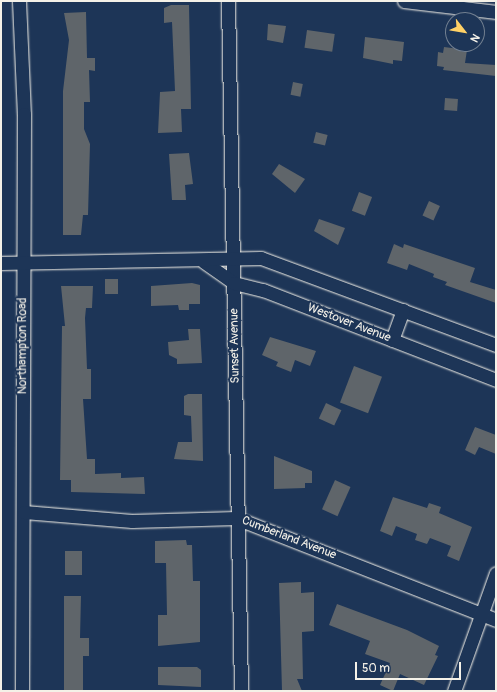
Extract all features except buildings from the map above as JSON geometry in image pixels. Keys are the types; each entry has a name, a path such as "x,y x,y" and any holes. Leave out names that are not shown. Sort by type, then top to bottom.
{"street":[{"name":"Northampton Road","path":"19,1 23,58 24,512 22,691"},
{"name":"Sunset Avenue","path":"228,1 234,282 236,518 241,691"},
{"path":"404,1 496,12"},
{"path":"1,263 204,262 233,257 261,258 496,345"},
{"name":"Westover Avenue","path":"204,262 234,282 496,380"},
{"path":"392,340 403,310"},
{"name":"Cumberland Avenue","path":"24,512 132,521 236,518 496,620"},
{"path":"454,691 496,573"}]}
